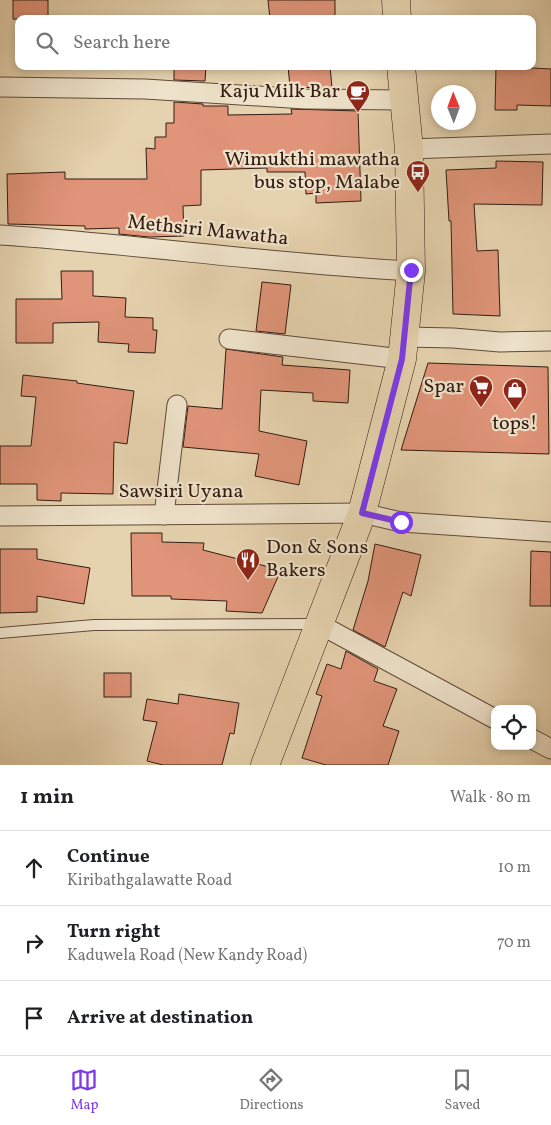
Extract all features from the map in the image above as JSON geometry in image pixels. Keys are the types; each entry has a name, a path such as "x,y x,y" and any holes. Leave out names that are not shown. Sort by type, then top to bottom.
{"main road":[{"path":"396,0 397,15"},
{"path":"265,765 362,513 404,348 411,270 409,150 401,70"}],"street":[{"path":"0,87 145,89 305,99 404,100"},
{"path":"409,150 457,146 551,144"},
{"name":"Methsiri Mawatha","path":"0,235 61,239 280,262 411,270"},
{"path":"229,339 404,348 453,338 500,342 551,340"},
{"path":"164,515 177,405"},
{"name":"Sawsiri Uyana","path":"0,516 362,513 401,522 551,532"},
{"path":"319,624 491,717"},
{"path":"536,741 551,749"}],"lane":[{"path":"0,632 94,624 319,624"}],"building":[{"path":"13,0 48,0 48,15 15,15 15,19 13,19"},
{"path":"268,0 335,0 335,15 270,15"},
{"path":"551,69 551,106 517,105 517,110 495,110 496,70"},
{"path":"174,70 206,70 205,81 174,80"},
{"path":"288,70 330,70 332,88 290,87"},
{"path":"174,102 203,104 203,106 228,106 228,115 292,114 291,109 358,111 361,201 316,203 316,193 306,194 305,172 267,172 267,168 201,170 201,205 183,206 184,236 149,237 119,234 119,228 85,229 85,226 8,224 7,174 65,172 65,179 147,179 146,148 155,149 155,137 166,137 166,123 174,123"},
{"path":"496,161 543,162 542,205 474,204 477,251 498,250 500,316 453,314 451,221 449,221 446,170 496,168"},
{"path":"61,271 93,271 93,296 126,298 125,317 153,318 153,330 157,330 155,353 128,352 129,344 98,342 99,322 53,323 53,343 16,343 16,299 62,299"},
{"path":"262,282 291,285 285,334 256,331"},
{"path":"226,349 283,357 282,365 350,370 348,403 313,401 313,393 261,390 259,431 307,441 299,485 255,476 259,454 183,447 188,406 222,409"},
{"name":"Spar","path":"428,363 548,367 549,454 401,450"},
{"path":"23,375 77,381 77,383 134,391 127,444 114,442 113,494 61,493 61,501 37,500 37,484 0,484 0,446 31,446 36,397 21,396"},
{"path":"131,533 162,533 162,542 204,543 203,550 281,570 262,613 226,611 227,601 171,599 171,596 132,596"},
{"path":"375,544 421,555 411,596 403,592 385,647 353,630 368,581"},
{"path":"0,549 37,549 37,559 90,568 84,604 37,596 37,612 0,613"},
{"path":"531,551 551,552 551,606 530,606"},
{"path":"346,651 378,669 374,681 397,689 383,726 399,731 388,765 326,765 302,758 322,696 316,694 327,664 341,669"},
{"path":"104,673 131,673 131,697 104,697"},
{"path":"179,694 239,703 234,734 230,733 222,765 163,765 147,761 157,722 143,720 147,699 178,704"}],"place":[{"name":"Kaju Milk Bar","path":"358,113"},
{"name":"Wimukthi mawatha bus stop, Malabe","path":"418,193"},
{"name":"Spar","path":"481,408"},
{"name":"tops!","path":"515,411"},
{"name":"Don & Sons Bakers","path":"248,581"}],"route":[{"path":"401,522 362,513 402,359 406,337 411,270"}]}
